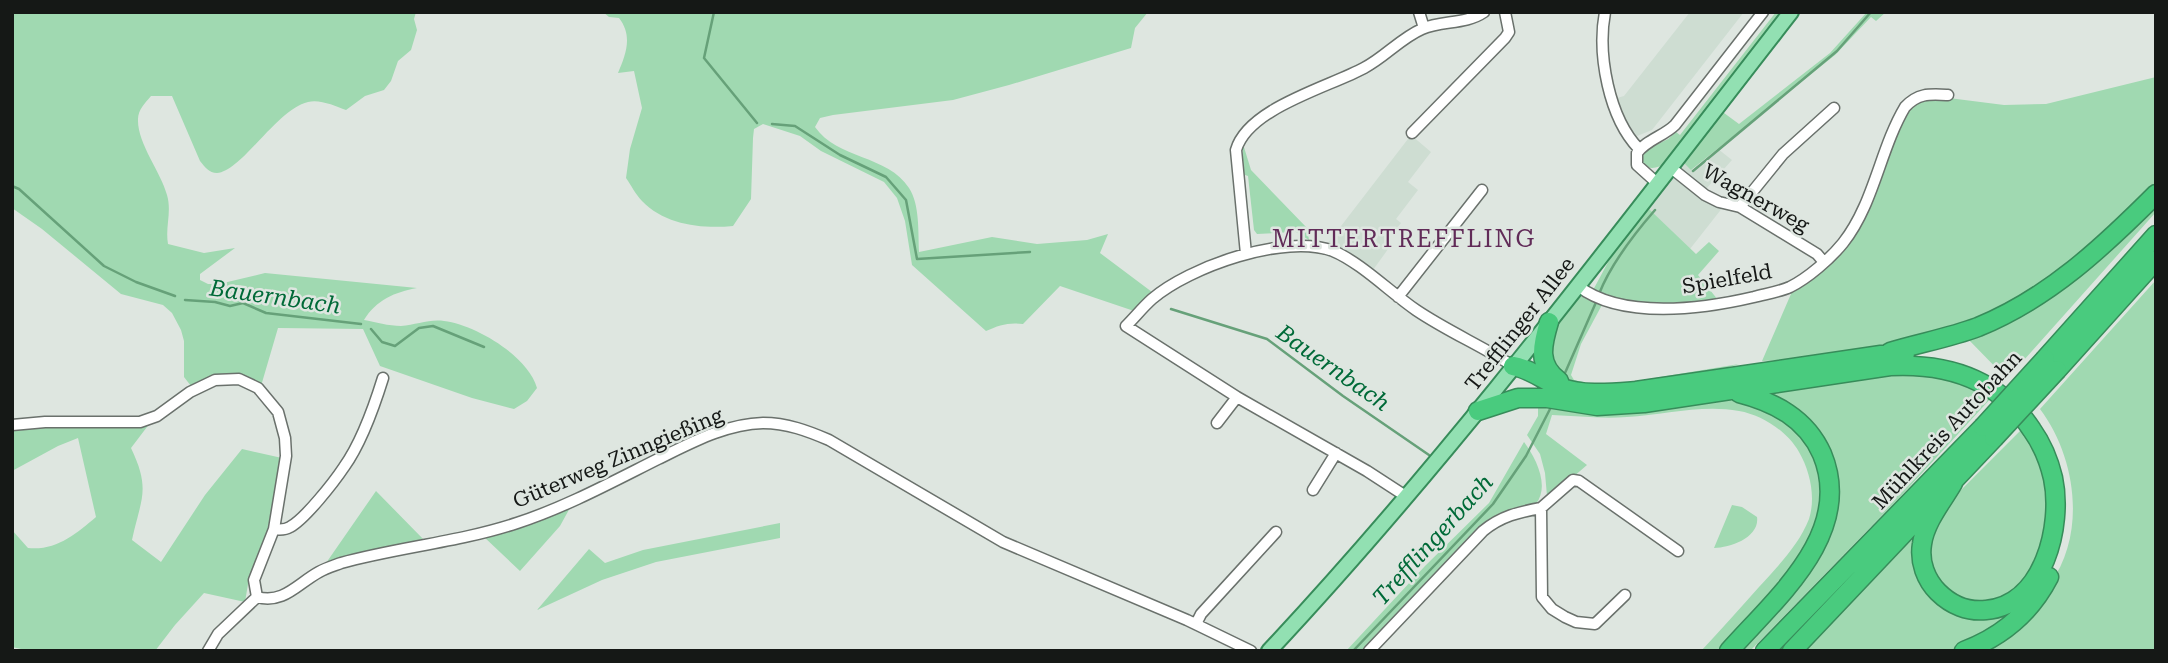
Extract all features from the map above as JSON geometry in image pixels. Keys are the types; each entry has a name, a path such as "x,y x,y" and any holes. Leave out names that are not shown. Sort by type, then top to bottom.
{"highway":[{"path":"1881,355 1966,331 2000,317 2044,293 2080,265 2156,194"},
{"name":"Mühlkreis Autobahn","path":"2051,365 2156,235"},
{"name":"Mühlkreis Autobahn","path":"1765,651 1989,432 2051,365 2156,260"},
{"path":"1549,322 1542,345 1544,364 1551,375 1581,391"},
{"path":"1513,366 1525,368 1556,386 1605,393 1636,391 1881,355 1939,356 1984,371 2007,386 2032,410 2053,442 2066,489 2065,527 2048,580 2028,609 1982,644 1964,651"},
{"path":"1513,366 1521,381 1547,398"},
{"path":"1478,411 1518,398 1547,398 1574,404 1620,406 1890,366 1943,368 1969,376 2010,402 2022,415 2043,448 2053,479 2055,497 2052,537 2042,565 2030,587 2007,605 1982,611 1958,606 1940,594 1927,576 1922,555 1925,533 1953,483"},
{"path":"1729,651 1801,569 1815,548 1828,516 1830,495 1829,478 1822,455 1811,434 1800,422 1776,405 1731,391"},
{"name":"Mühlkreis Autobahn","path":"1792,651 1953,483 1989,432"}],"main road":[{"name":"Trefflinger Allee","path":"1269,651 1407,497 1549,322 1584,290 1657,183 1791,12"}],"street":[{"path":"1419,12 1424,28"},
{"path":"1246,254 1237,144 1247,130 1260,119 1290,102 1367,66 1424,28 1436,23 1465,21 1484,12"},
{"path":"1412,133 1505,38 1509,32 1505,12"},
{"path":"1605,12 1602,44 1608,82 1624,131 1639,149"},
{"path":"1657,183 1637,165 1639,149 1667,133 1675,125 1763,12"},
{"name":"Spielfeld","path":"1584,290 1621,304 1677,308 1731,302 1790,287 1844,242 1905,107 1921,95 1948,95"},
{"path":"1740,207 1783,154 1834,108"},
{"name":"Wagnerweg","path":"1670,167 1711,199 1740,207 1817,254 1823,261"},
{"path":"1398,297 1482,190"},
{"path":"1407,497 1237,397 1126,326 1153,298 1205,269 1246,254 1281,248 1323,248 1345,258 1431,320 1513,366"},
{"path":"274,529 281,531 291,527 345,466 369,416 383,378"},
{"path":"12,425 45,422 140,422 157,416 203,385 228,379 248,382 274,404 284,431 286,456 274,529 254,580 257,597 218,634 208,651"},
{"path":"1217,423 1237,397"},
{"name":"Güterweg Zinngießing","path":"257,597 266,600 284,596 319,572 341,563 482,533 520,522 583,496 707,436 745,425 764,423 808,431 830,440 1003,542 1196,624 1251,651"},
{"path":"1313,490 1336,453"},
{"path":"1369,651 1494,522 1541,508 1573,480 1579,481 1678,551"},
{"path":"1541,508 1541,587 1545,603 1576,622 1595,624 1625,595"},
{"path":"1196,624 1201,614 1276,532"}],"shaded area":[{"path":"1690,12 1744,12 1652,130 1637,136 1629,127 1617,98 1624,96"},
{"path":"1411,135 1431,152 1408,182 1418,190 1396,219 1401,223 1387,242 1391,245 1373,270 1349,252 1328,243"},
{"path":"1718,149 1732,160 1705,190 1680,169 1679,165 1681,160 1692,170"},
{"path":"1672,177 1702,198 1723,207 1690,249 1648,208"}],"green space":[{"path":"12,12 416,12 414,19 417,30 411,50 398,61 391,81 384,90 365,96 346,110 317,101 296,107 227,170 214,173 200,161 172,96 151,96 139,113 139,128 145,148 167,195 168,244 204,253 235,248 200,274 200,280 208,284 265,273 417,288 387,298 374,307 364,320 401,326 444,321 471,329 512,354 532,376 537,388 527,401 514,409 472,398 380,366 363,329 278,328 261,386 234,375 218,375 191,386 184,377 184,341 172,313 163,305 121,294 12,208"},
{"path":"603,12 1148,12 1135,28 1131,48 953,100 820,118 815,127 836,145 889,169 900,177 913,195 917,210 919,252 992,237 1037,244 1087,240 1108,234 1100,253 1156,295 1137,312 1060,286 1023,324 1004,324 986,331 912,265 905,221 897,198 884,182 821,151 800,136 763,124 754,129 751,199 733,226 684,224 662,215 642,201 626,178 630,149 642,108 634,71 618,73 627,45 626,32 619,18 609,17"},
{"path":"1776,12 1785,12 1666,163 1654,168 1645,166 1642,163 1644,151 1676,132 1680,135"},
{"path":"1867,12 1886,12 1876,21 1871,17 1835,55 1691,170 1681,160 1720,110 1739,124 1830,53"},
{"path":"2156,77 2156,186 2079,260 1987,317 1901,343 1789,360 1762,361 1794,287 1838,254 1907,112 1917,101 1941,97 2004,105 2046,104"},
{"path":"1243,144 1251,170 1307,228 1309,240 1296,232 1257,234 1254,230 1248,176 1242,174"},
{"path":"2156,202 2156,212 2007,379 1967,338"},
{"path":"1648,208 1696,254 1709,242 1719,251 1698,275 1718,300 1654,304 1592,292 1613,253"},
{"path":"2156,280 2156,651 1980,651 2048,587 2062,564 2069,542 2073,519 2069,472 2062,449 2040,409"},
{"path":"1583,296 1603,303 1581,344 1571,375 1574,380 1598,385 1618,384 1739,364 1648,382 1595,386 1574,383 1559,375 1547,353 1555,326 1578,297"},
{"path":"1941,372 1993,396 1900,497 1750,651 1734,651 1816,554 1826,454 1746,391 1870,373"},
{"path":"1735,397 1763,404 1810,443 1825,489 1807,552 1723,651 1701,651 1780,564 1805,529 1811,511 1811,484 1803,459 1794,444 1765,420 1748,413 1725,409 1697,409 1618,418 1552,415 1546,434 1587,465 1551,496 1547,496 1540,454 1527,435 1538,416 1538,404"},
{"path":"150,423 131,448 142,484 141,504 132,540 161,562 205,495 242,449 282,458 269,533 249,578 245,602 204,593 155,651 30,651 12,647 12,530 28,548 48,547 73,535 96,517 78,438 12,471 12,428 72,424 133,427"},
{"path":"2020,431 2032,436 2048,471 2047,542 2019,594 1971,607 1935,583 1925,546 1952,499"},
{"path":"1524,442 1537,464 1542,481 1540,497 1536,504 1507,513 1365,651 1346,651 1425,566 1489,503"},
{"path":"2061,481 2029,602 1962,647 1950,651 1805,651 1922,529 1918,546 1952,608 2027,596"},
{"path":"376,491 425,541 324,566"},
{"path":"1732,505 1742,507 1757,517 1757,524 1743,540 1714,548"},
{"path":"571,506 560,526 520,571 483,536"},
{"path":"780,523 780,538 656,562 602,580 537,610 589,549 605,563 643,550"}],"waterway":[{"path":"714,12 704,58 757,123"},
{"name":"Trefflingerbach","path":"1693,171 1837,51 1871,12"},
{"path":"772,124 795,126 840,155 886,177 906,200 917,259 1030,252"},
{"name":"Bauernbach","path":"12,186 19,189 104,266 136,282 175,296"},
{"name":"Trefflingerbach","path":"1599,294 1624,250 1655,210"},
{"name":"Bauernbach","path":"185,300 230,306 243,303 266,313 361,324"},
{"name":"Trefflingerbach","path":"1565,373 1597,300"},
{"name":"Bauernbach","path":"1171,309 1267,339 1429,455"},
{"name":"Bauernbach","path":"371,329 382,342 395,346 419,328 433,326 484,347"},
{"name":"Trefflingerbach","path":"1353,651 1493,504 1526,456 1550,409"}],"district":[{"name":"MITTERTREFFLING","path":"1404,239"}]}
